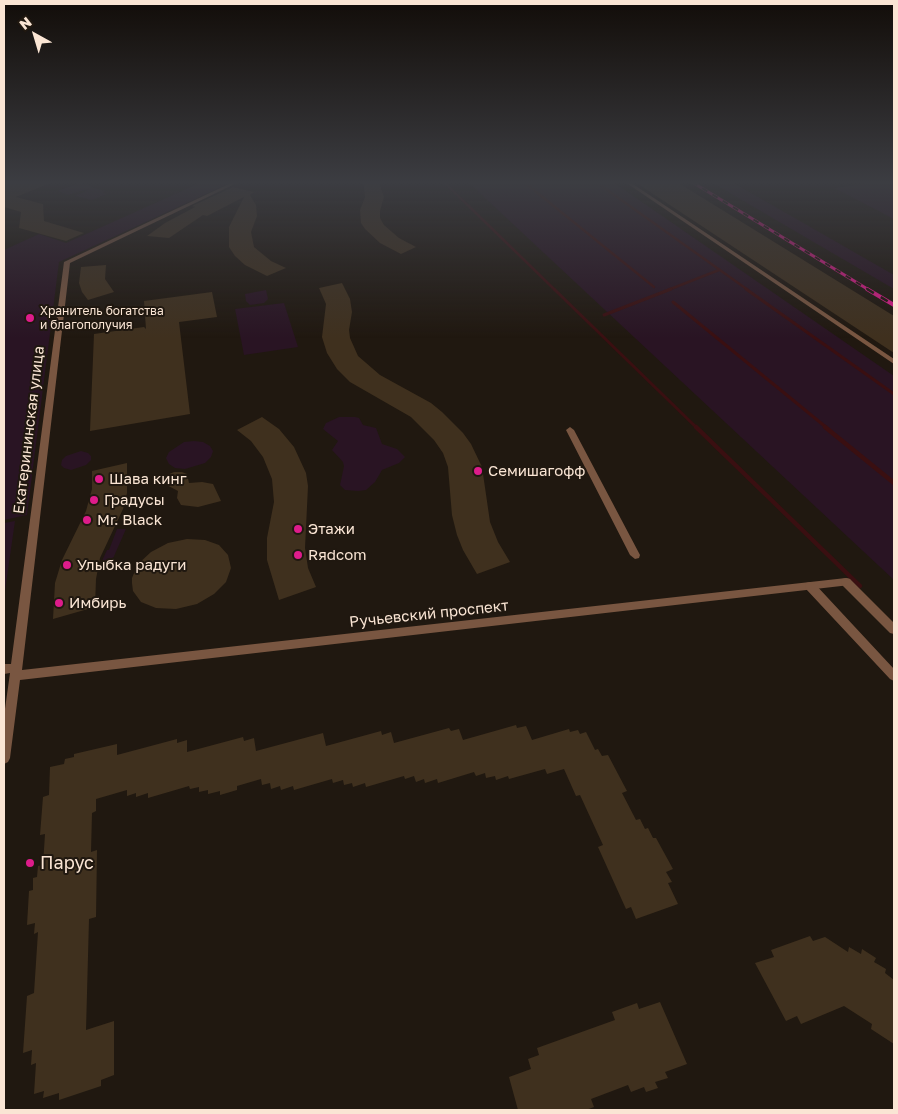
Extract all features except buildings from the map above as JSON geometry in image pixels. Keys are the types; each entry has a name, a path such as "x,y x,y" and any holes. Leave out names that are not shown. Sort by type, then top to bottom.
{"street":[{"name":"Екатерининская улица","path":"4,758 11,676 67,262 126,234"},
{"path":"704,234 894,362"},
{"path":"570,430 634,554"},
{"name":"Ручьевский проспект","path":"11,676 846,582 894,630"},
{"path":"810,586 894,676"}],"shaded area":[{"path":"39,234 66,243 86,234 120,234 59,262 27,515 4,520 4,250"},
{"path":"524,234 688,234 894,376 894,580"},
{"path":"800,234 823,234 894,275 894,289"},
{"path":"266,290 268,299 264,303 250,305 246,301 245,294"},
{"path":"284,303 298,347 244,355 235,309"},
{"path":"339,417 359,418 363,425 376,428 382,444 397,449 405,457 399,463 382,470 375,482 366,490 345,490 340,485 344,466 343,462 332,450 338,441 323,429 326,423"},
{"path":"184,442 203,442 210,446 213,451 211,457 205,463 185,469 175,468 169,464 166,458 169,452"},
{"path":"81,451 91,456 91,460 86,465 71,470 61,465 62,460 66,456"},
{"path":"15,521 5,591 4,591 4,523"},
{"path":"117,529 126,529 111,563 101,563 107,550 109,550"}],"waterway":[{"path":"497,234 555,290"},
{"path":"588,234 654,287"},
{"path":"669,234 748,290"},
{"path":"668,290 719,270"},
{"path":"554,289 697,428"},
{"path":"604,315 671,289"},
{"path":"746,289 894,394"},
{"path":"673,302 827,428"},
{"path":"696,427 860,586"},
{"path":"825,427 894,483"}],"railway":[{"path":"777,234 869,290"},
{"path":"867,289 894,305"}],"place":[{"name":"Хранитель богатства и благополучия","path":"30,318"},
{"name":"Семишагофф","path":"478,471"},
{"name":"Шава кинг","path":"99,479"},
{"name":"Градусы","path":"94,500"},
{"name":"Mr. Black","path":"87,520"},
{"name":"Этажи","path":"298,529"},
{"name":"Rяdcom","path":"298,555"},
{"name":"Улыбка радуги","path":"67,565"},
{"name":"Имбирь","path":"59,603"},
{"name":"Парус","path":"30,863"}]}
